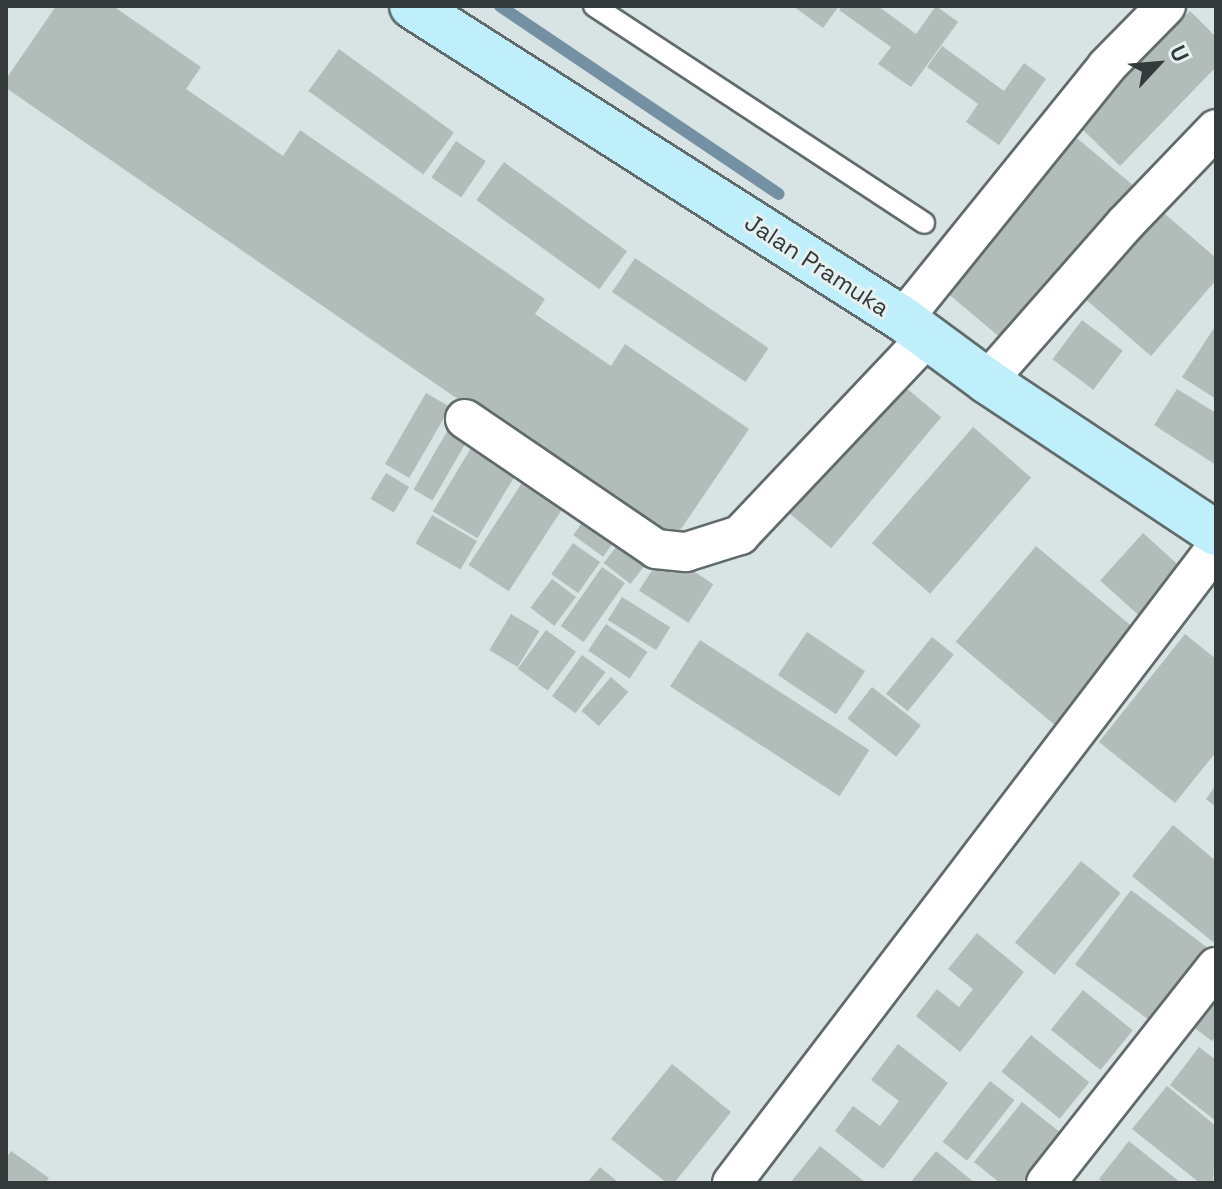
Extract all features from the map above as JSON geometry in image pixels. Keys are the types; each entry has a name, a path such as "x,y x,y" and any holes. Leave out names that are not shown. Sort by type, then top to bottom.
{"main road":[{"name":"Jalan Pramuka","path":"412,6 915,328 987,381 1216,533"}],"street":[{"path":"465,419 656,549 686,552 740,535 915,328 1107,66 1166,6"},
{"path":"987,381 1126,223 1216,129"},
{"path":"732,1183 1216,548"},
{"path":"1046,1183 1216,967"}],"lane":[{"path":"594,6 924,223"}],"building":[{"path":"56,6 113,6 201,67 186,89 283,156 300,130 545,299 535,314 611,366 625,344 749,429 670,545 6,88 6,79"},
{"path":"793,6 839,6 823,28"},
{"path":"842,6 878,6 916,34 936,6 958,22 911,87 878,64 891,47 839,10"},
{"path":"1190,11 1216,37 1216,67 1120,166 1079,126"},
{"path":"942,46 1004,91 1024,63 1046,79 999,145 966,122 978,104 927,67"},
{"path":"339,49 454,132 423,175 308,91"},
{"path":"1072,134 1133,185 1003,340 942,289"},
{"path":"456,141 486,161 461,198 431,177"},
{"path":"504,162 627,251 599,289 476,200"},
{"path":"1158,208 1216,258 1216,280 1151,356 1083,297"},
{"path":"635,258 768,348 746,382 612,292"},
{"path":"1082,320 1123,351 1093,390 1053,359"},
{"path":"1216,325 1216,399 1182,377"},
{"path":"899,382 941,417 831,548 789,513"},
{"path":"1177,389 1216,413 1216,465 1154,425"},
{"path":"426,393 450,407 409,478 385,464"},
{"path":"453,421 472,432 433,500 414,489"},
{"path":"973,427 1031,478 930,594 872,543"},
{"path":"474,443 519,470 477,538 433,512"},
{"path":"529,472 569,498 509,591 469,565"},
{"path":"386,473 409,487 394,513 371,499"},
{"path":"592,509 622,531 603,557 573,535"},
{"path":"432,515 477,541 461,570 416,544"},
{"path":"627,533 654,554 630,584 604,563"},
{"path":"1143,533 1188,573 1145,621 1100,581"},
{"path":"573,543 600,562 578,593 551,574"},
{"path":"1036,546 1139,633 1059,729 956,642"},
{"path":"664,552 713,584 688,623 639,591"},
{"path":"602,567 625,583 584,642 561,626"},
{"path":"552,579 576,597 554,626 530,608"},
{"path":"622,597 670,627 656,650 608,620"},
{"path":"511,614 539,631 518,667 489,650"},
{"path":"606,624 647,652 630,678 588,651"},
{"path":"546,630 576,652 548,691 518,669"},
{"path":"807,632 865,671 836,714 778,675"},
{"path":"1185,634 1216,659 1216,752 1175,803 1099,742"},
{"path":"932,637 954,655 908,711 886,694"},
{"path":"700,640 869,750 839,796 670,686"},
{"path":"582,655 605,672 575,713 552,696"},
{"path":"611,677 628,692 599,726 581,711"},
{"path":"872,687 921,725 896,757 847,719"},
{"path":"1216,785 1216,807 1206,799"},
{"path":"1173,825 1216,861 1216,938 1213,942 1132,876"},
{"path":"1081,861 1121,893 1055,975 1015,943"},
{"path":"1131,890 1208,948 1152,1023 1075,964"},
{"path":"977,933 1024,972 960,1052 916,1016 937,989 959,1007 973,989 948,969"},
{"path":"1083,990 1133,1030 1101,1070 1051,1030"},
{"path":"1216,995 1216,1036 1212,1041 1192,1026"},
{"path":"1031,1035 1089,1082 1060,1119 1001,1072"},
{"path":"898,1044 948,1083 883,1169 835,1131 853,1106 880,1126 899,1101 871,1080"},
{"path":"1199,1047 1216,1060 1216,1121 1170,1085"},
{"path":"672,1064 731,1112 674,1183 667,1183 611,1139"},
{"path":"990,1081 1014,1100 967,1161 943,1142"},
{"path":"1167,1086 1216,1126 1213,1183 1200,1183 1132,1129"},
{"path":"1022,1102 1061,1133 1022,1183 1000,1183 974,1162"},
{"path":"1129,1141 1181,1183 1104,1183 1099,1179"},
{"path":"820,1146 866,1183 790,1183"},
{"path":"11,1151 49,1178 45,1183 6,1183 6,1158"},
{"path":"936,1151 975,1183 910,1183"},
{"path":"600,1167 619,1183 587,1183"}],"waterway":[{"path":"500,6 779,194"}]}
